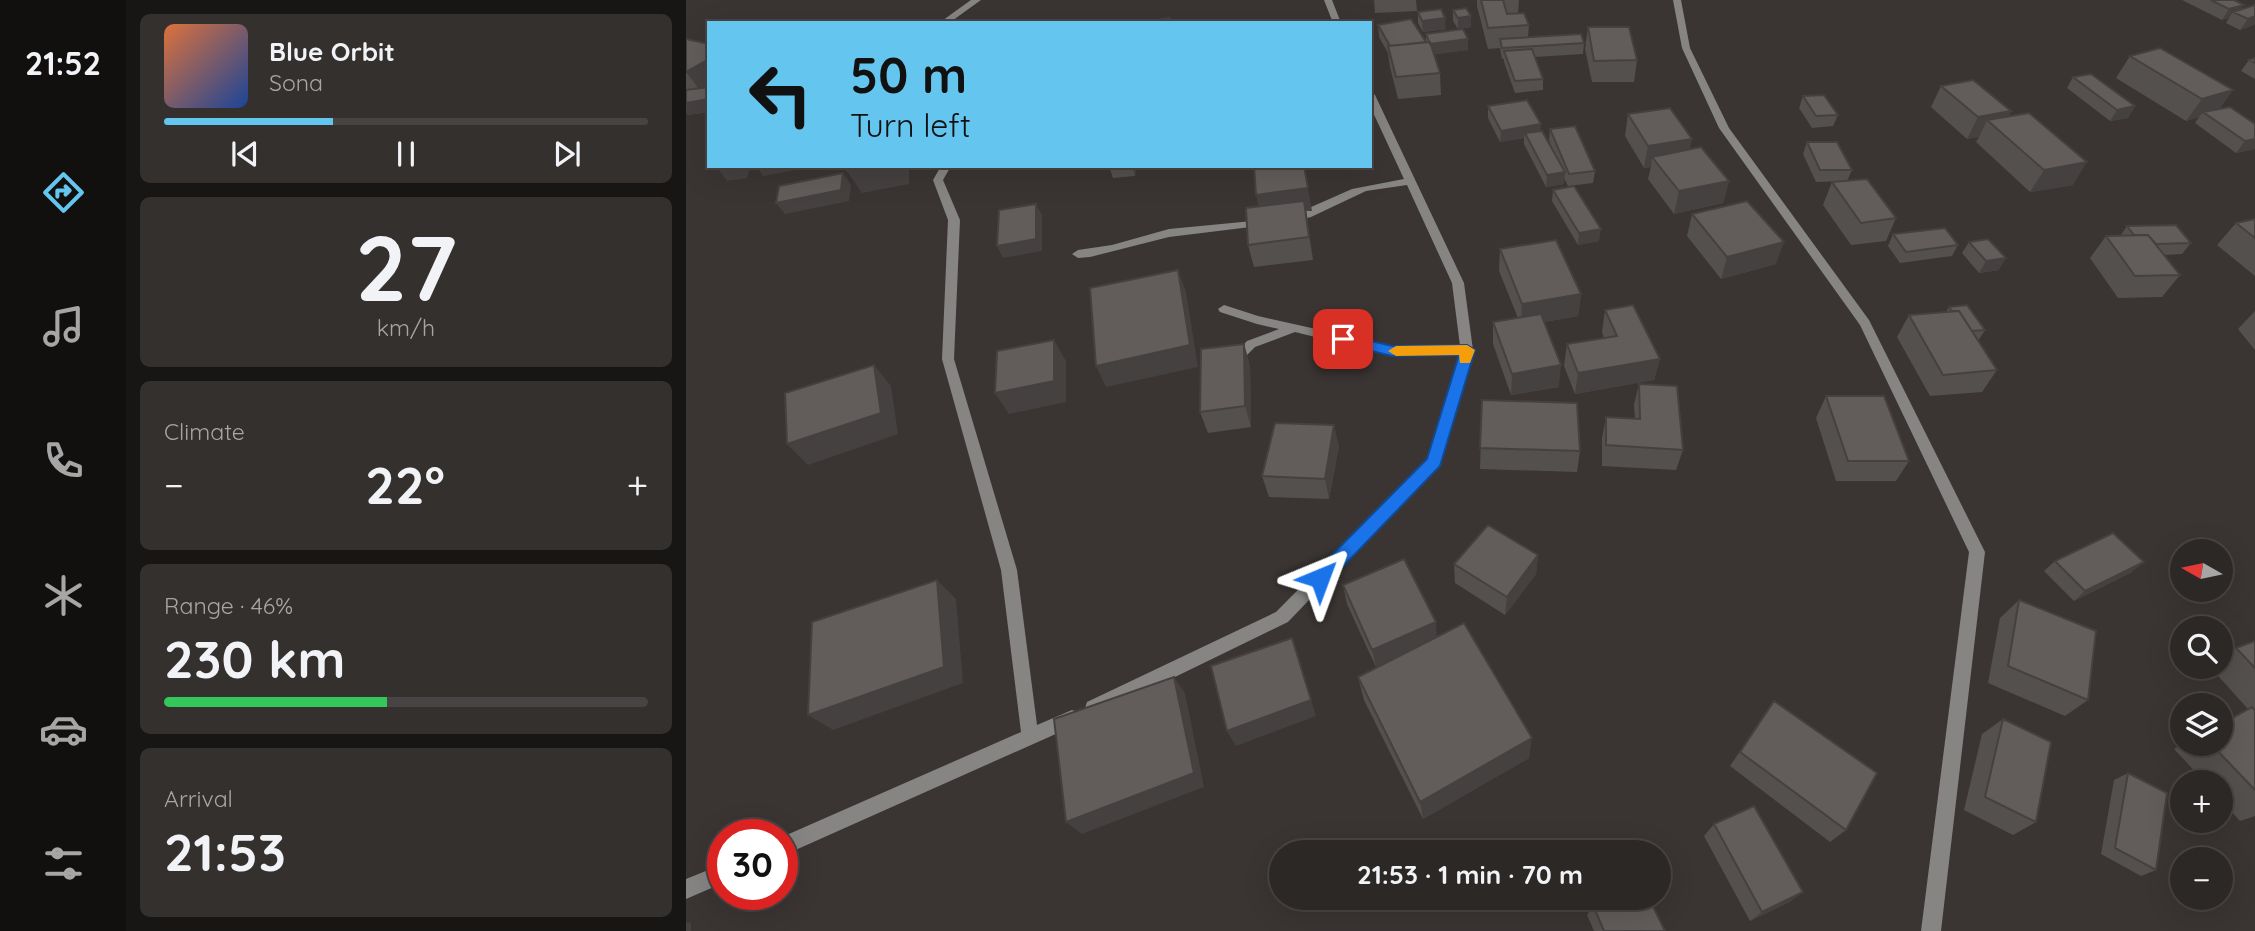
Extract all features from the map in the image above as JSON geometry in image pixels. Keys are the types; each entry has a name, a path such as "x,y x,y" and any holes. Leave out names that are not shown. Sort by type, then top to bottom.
{"street":[{"path":"946,21 977,0"},
{"path":"1328,0 1336,21"},
{"path":"1677,0 1686,48 1724,128 1865,323 1977,552 1931,931"},
{"path":"798,840 1031,738 1282,617 1434,462 1467,350 1458,283 1372,99"},
{"path":"945,168 939,180 954,220 948,359 1009,570 1031,738"},
{"path":"1078,254 1095,254 1167,233 1306,217 1312,211 1357,190 1410,181"},
{"path":"1224,309 1257,320 1392,351 1467,350"},
{"path":"1235,360 1251,344 1294,327"},
{"path":"686,889 707,880"}],"building":[{"path":"1481,0 1503,0 1507,14 1524,13 1529,25 1488,28"},
{"path":"2211,0 2234,0 2244,5 2229,9"},
{"path":"2255,5 2255,16 2248,19 2233,12"},
{"path":"1466,8 1471,16 1458,18 1453,10"},
{"path":"1441,9 1445,18 1422,21 1418,12"},
{"path":"1170,18 1171,21 1150,21"},
{"path":"1411,19 1426,42 1390,46 1378,25"},
{"path":"1588,27 1629,27 1637,60 1594,61"},
{"path":"1463,29 1468,39 1430,44 1426,34"},
{"path":"1581,34 1584,43 1502,48 1500,39"},
{"path":"686,39 707,44 707,60 686,72"},
{"path":"1430,42 1440,73 1396,77 1388,46"},
{"path":"2160,48 2233,90 2202,99 2130,56"},
{"path":"1532,49 1543,79 1515,81 1504,51"},
{"path":"2091,74 2135,106 2117,110 2073,77"},
{"path":"1973,80 2011,111 1978,117 1941,86"},
{"path":"707,87 707,99 686,103 686,90"},
{"path":"1824,95 1838,115 1816,116 1803,96"},
{"path":"1527,100 1541,124 1501,131 1488,106"},
{"path":"2230,107 2255,124 2255,139 2245,141 2203,112"},
{"path":"1670,108 1692,139 1648,146 1628,114"},
{"path":"2029,113 2087,162 2044,170 1987,120"},
{"path":"1575,126 1595,171 1569,174 1550,129"},
{"path":"1542,131 1565,172 1547,175 1525,133"},
{"path":"1807,142 1837,142 1852,170 1820,170"},
{"path":"1701,147 1729,181 1679,191 1652,157"},
{"path":"1254,168 1304,168 1308,188 1256,195"},
{"path":"843,173 841,190 776,203 779,186"},
{"path":"1867,179 1896,218 1861,223 1832,182"},
{"path":"1574,186 1601,229 1579,233 1553,190"},
{"path":"1304,201 1309,237 1248,245 1246,208"},
{"path":"1747,201 1784,242 1727,257 1692,214"},
{"path":"1036,204 1036,239 997,246 999,210"},
{"path":"2255,219 2255,238 2236,223"},
{"path":"2176,225 2191,243 2156,244 2148,235 2134,235 2127,226"},
{"path":"1945,228 1958,245 1906,252 1893,234"},
{"path":"2148,235 2180,275 2135,276 2106,236"},
{"path":"1988,239 2006,258 1986,261 1969,242"},
{"path":"1556,240 1581,294 1522,304 1500,249"},
{"path":"1178,270 1190,345 1096,366 1090,288"},
{"path":"1633,305 1660,359 1578,373 1567,344 1617,336 1605,310"},
{"path":"1967,305 1985,330 1972,331 1959,311 1952,311 1949,307"},
{"path":"1959,311 1997,370 1943,375 1909,315"},
{"path":"1541,314 1561,365 1512,374 1493,322"},
{"path":"1054,340 1054,381 995,393 997,351"},
{"path":"1244,344 1245,406 1200,412 1201,349"},
{"path":"874,365 881,413 787,444 785,393"},
{"path":"1639,384 1677,386 1683,450 1606,445 1606,417 1640,419"},
{"path":"1826,396 1884,396 1909,461 1848,461"},
{"path":"1482,400 1577,403 1580,451 1480,448"},
{"path":"1275,423 1334,425 1325,479 1262,476"},
{"path":"1488,525 1538,555 1507,597 1454,564"},
{"path":"2113,533 2144,562 2085,591 2055,561"},
{"path":"1404,559 1436,622 1372,650 1343,585"},
{"path":"937,580 944,667 808,715 812,622"},
{"path":"2019,600 2096,631 2088,700 2008,666"},
{"path":"1464,623 1532,738 1420,802 1358,677"},
{"path":"1292,638 1311,700 1227,731 1211,666"},
{"path":"2255,641 2255,668 2236,648"},
{"path":"1174,677 1194,773 1066,822 1054,719"},
{"path":"1774,701 1877,773 1846,830 1740,752"},
{"path":"2252,707 2255,711 2255,790 2222,756 2233,756 2233,717"},
{"path":"2003,719 2051,742 2036,822 1985,797"},
{"path":"2128,773 2167,793 2156,870 2115,848"},
{"path":"1754,806 1803,892 1762,912 1714,824"},
{"path":"1595,910 1655,910 1665,931 1604,931"}],"slow traffic":[{"path":"1396,351 1467,350 1465,359"}],"route":[{"path":"1320,578 1434,462 1467,350 1392,351 1343,339"}]}
